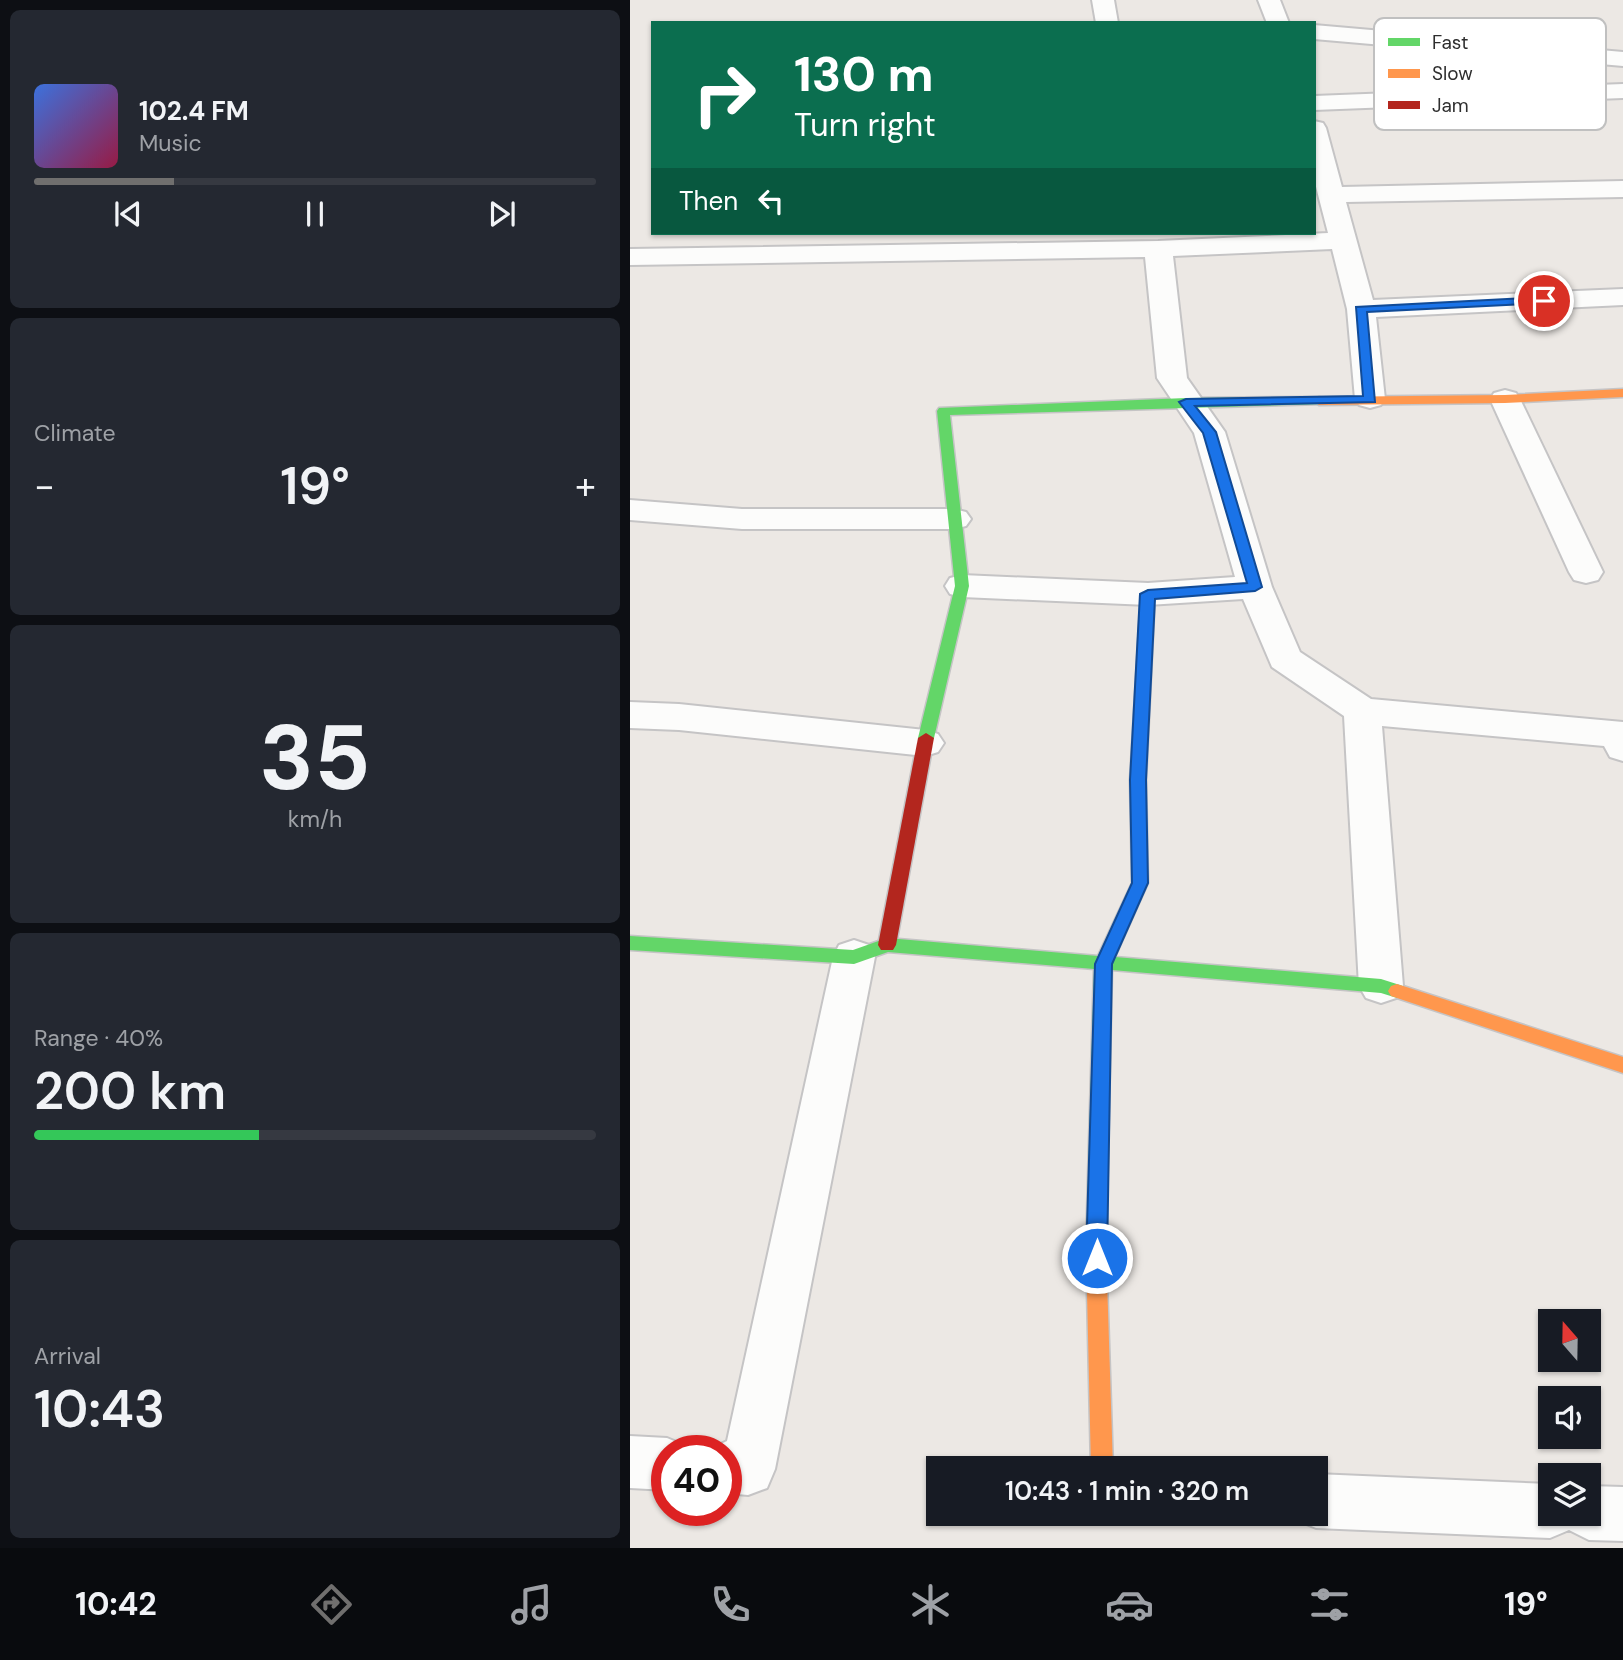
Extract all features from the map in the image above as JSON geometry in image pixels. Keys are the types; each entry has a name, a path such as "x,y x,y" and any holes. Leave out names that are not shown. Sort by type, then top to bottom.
{"street":[{"path":"1104,0 1107,21"},
{"path":"1269,0 1277,21"},
{"path":"1316,32 1374,37"},
{"path":"1316,103 1374,101"},
{"path":"1316,136 1361,309 1370,400"},
{"path":"1330,195 1623,189"},
{"path":"630,257 1158,249 1342,240"},
{"path":"1158,249 1172,378 1209,432 1255,587 1285,659 1362,711 1622,735 1623,748"},
{"path":"1361,309 1623,298"},
{"path":"742,1468 748,1469 870,951 925,743 962,586 943,411 1186,402 1505,399 1623,393"},
{"path":"1505,399 1586,572"},
{"path":"630,510 742,519 954,519"},
{"path":"962,586 1148,594 1255,587"},
{"path":"1102,1456 1096,1231 1104,964 1140,883 1138,780 1148,594"},
{"path":"1362,711 1381,986"},
{"path":"630,715 679,717 925,743"},
{"path":"630,943 870,951 1104,964 1381,986 1623,1065"},
{"path":"630,1462 651,1463"},
{"path":"1328,1502 1538,1510"},
{"path":"1601,1513 1623,1514"}],"traffic: fast":[{"path":"926,738 962,586 943,411 1186,402 1319,401"},
{"path":"1096,1248 1103,964 1140,883 1138,780 1148,594"},
{"path":"630,943 854,957 887,945 1381,986 1397,991"}],"traffic: slow":[{"path":"1319,401 1505,399 1623,393"},
{"path":"1397,991 1623,1065"},
{"path":"1096,1248 1102,1456"}],"traffic: jam":[{"path":"887,945 926,738"}],"route":[{"path":"1097,1258 1104,964 1140,883 1138,780 1148,594 1255,587 1209,432 1186,402 1370,400 1361,309 1544,301"}]}
